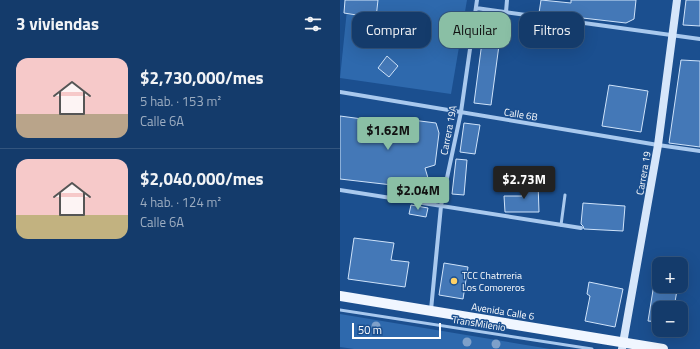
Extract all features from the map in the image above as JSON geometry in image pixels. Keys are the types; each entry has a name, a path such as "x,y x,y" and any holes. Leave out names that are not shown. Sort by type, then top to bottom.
{"main road":[{"name":"Avenida Calle 6","path":"340,296 622,346 663,349"}],"street":[{"name":"Carrera 19A","path":"430,311 441,206 461,112 477,0"},
{"path":"476,8 506,12 507,0"},
{"name":"Carrera 19","path":"622,346 658,145 677,0"},
{"path":"511,13 700,39"},
{"name":"Calle 6B","path":"340,92 700,151"},
{"path":"340,190 581,228"}],"lane":[{"path":"561,225 564,195"},
{"name":"TransMilenio","path":"340,310 592,349"}],"shaded area":[{"path":"348,0 467,0 465,12 439,12 439,48 459,48 451,94 340,78"},
{"path":"340,314 550,349 354,349 340,347"}],"building":[{"path":"345,0 378,0 377,12 352,12 352,14 344,13"},
{"path":"541,0 571,3 571,0 636,0 634,19 626,23 584,18 584,12 539,12"},
{"path":"686,0 700,0 700,26 683,25"},
{"path":"481,48 499,48 491,105 474,103"},
{"path":"387,56 398,66 389,77 378,68"},
{"path":"681,60 700,61 700,147 669,143"},
{"path":"609,85 648,91 641,132 602,126"},
{"path":"340,116 392,123 404,119 436,123 439,133 435,165 425,168 428,178 427,189 340,179"},
{"path":"464,123 480,125 475,154 460,152"},
{"path":"456,159 467,160 464,195 452,194"},
{"path":"522,182 538,182 539,212 505,212 504,196 522,196"},
{"path":"583,203 625,206 623,231 584,229 581,224"},
{"path":"411,205 428,208 426,217 409,214"},
{"path":"354,238 394,243 391,260 409,262 405,287 348,279"},
{"name":"TCC Chatrreria Los Comoreros","path":"444,263 468,267 463,299 439,295"},
{"path":"589,282 623,289 615,327 585,321 590,296 587,294"},
{"path":"653,293 676,293 675,301 652,301 652,321 648,321"}],"place":[{"name":"TCC Chatrreria Los Comoreros","path":"454,281"}]}
